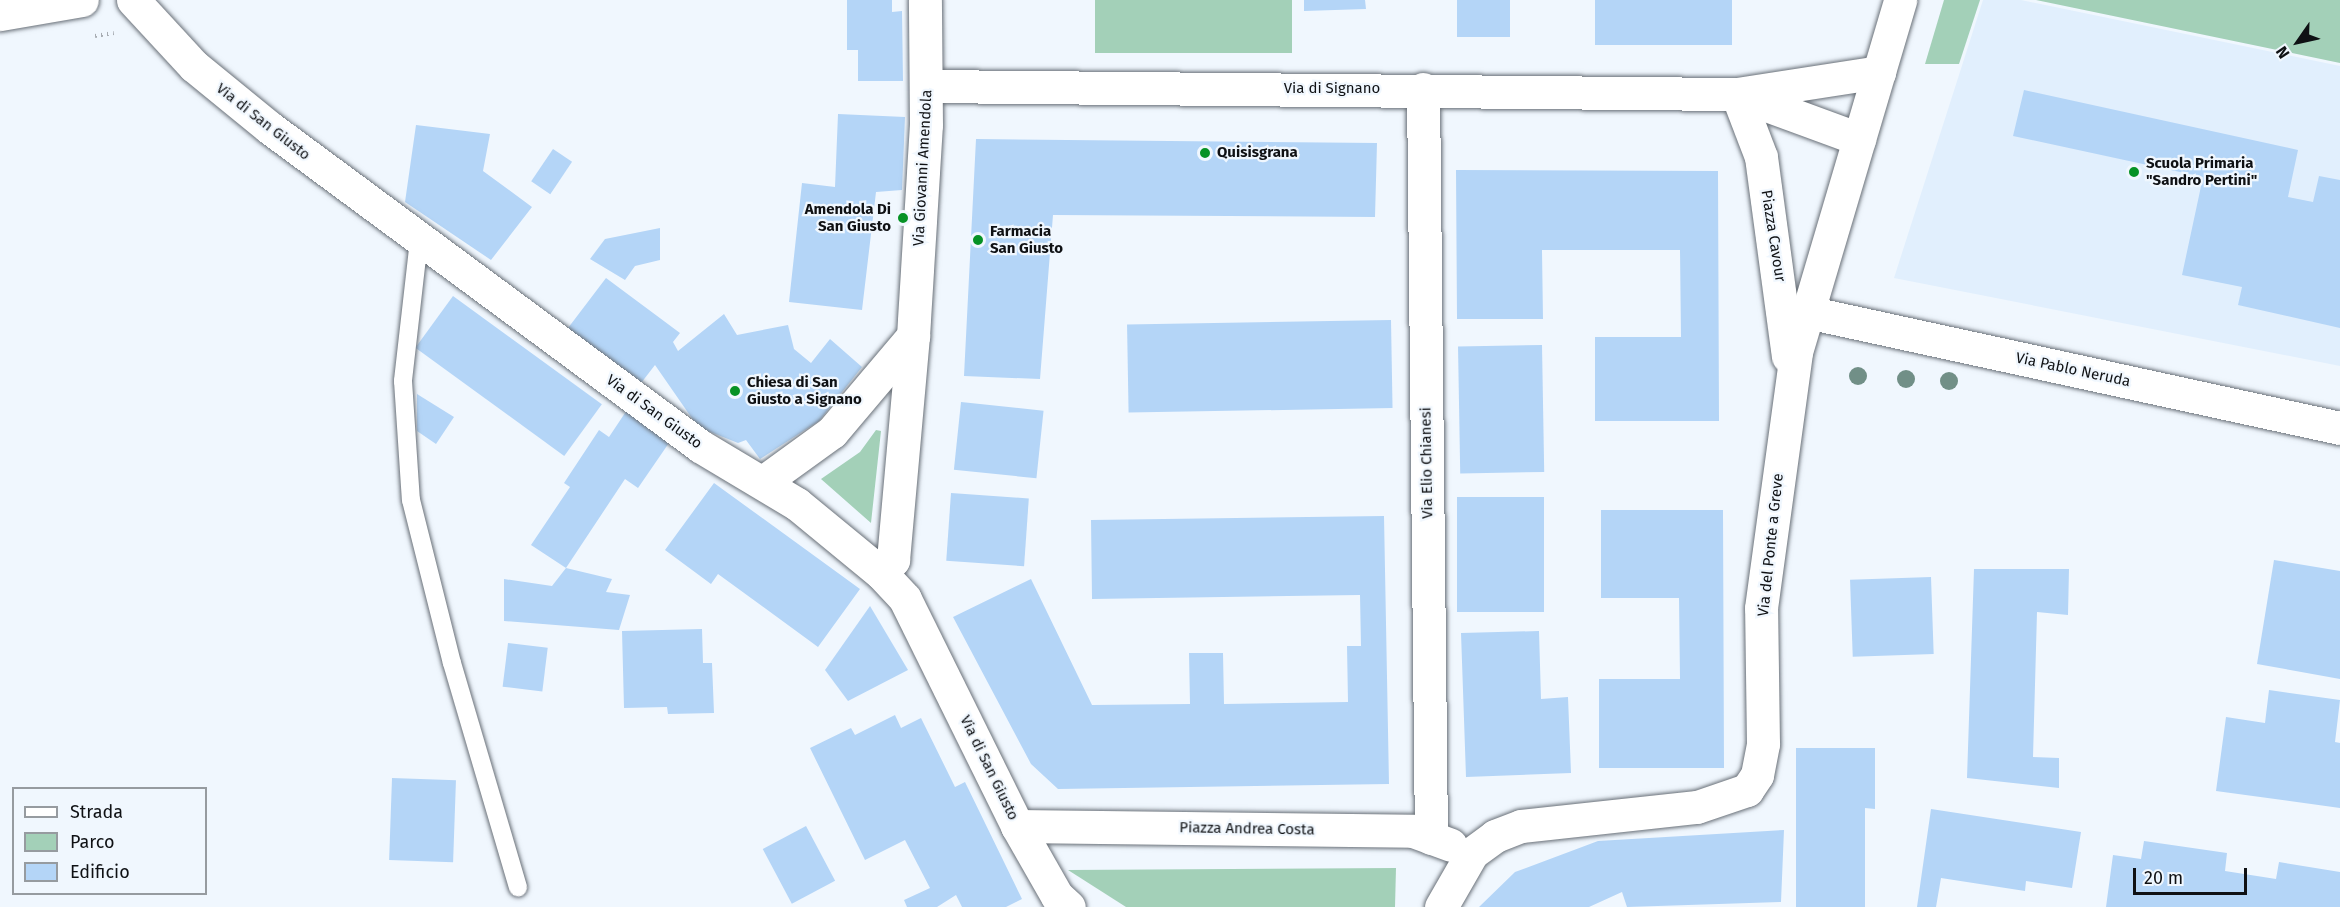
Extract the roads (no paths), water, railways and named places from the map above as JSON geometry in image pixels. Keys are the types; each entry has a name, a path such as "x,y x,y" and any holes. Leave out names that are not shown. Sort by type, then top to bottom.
{"street":[{"path":"0,14 82,0"},
{"name":"Via di San Giusto","path":"133,0 216,87 419,240 700,446 763,482 881,573 905,599 1017,826 1057,896 1069,907"},
{"name":"Via Giovanni Amendola","path":"881,573 894,560 913,336 927,86 925,0"},
{"name":"Via del Ponte a Greve","path":"1472,853 1521,826 1697,807 1728,799 1752,783 1763,760 1761,608 1790,383 1807,312 1900,0"},
{"path":"1737,94 1879,72"},
{"name":"Via di Signano","path":"927,86 1423,89 1737,94"},
{"name":"Via Elio Chianesi","path":"1423,89 1431,838"},
{"path":"1737,94 1859,139"},
{"name":"Piazza Cavour","path":"1737,94 1761,157 1790,383"},
{"name":"Via Pablo Neruda","path":"1807,312 2340,428"},
{"path":"763,482 832,432 913,336"},
{"name":"Piazza Andrea Costa","path":"1017,826 1413,831 1472,853"},
{"path":"1441,907 1472,853"}],"lane":[{"path":"419,240 403,381 411,500 452,663 518,887"}],"place":[{"name":"Quisisgrana","path":"1205,153"},
{"name":"Scuola Primaria \"Sandro Pertini\"","path":"2134,172"},
{"name":"Amendola Di San Giusto","path":"903,218"},
{"name":"Farmacia San Giusto","path":"978,240"},
{"name":"Chiesa di San Giusto a Signano","path":"735,391"}]}
